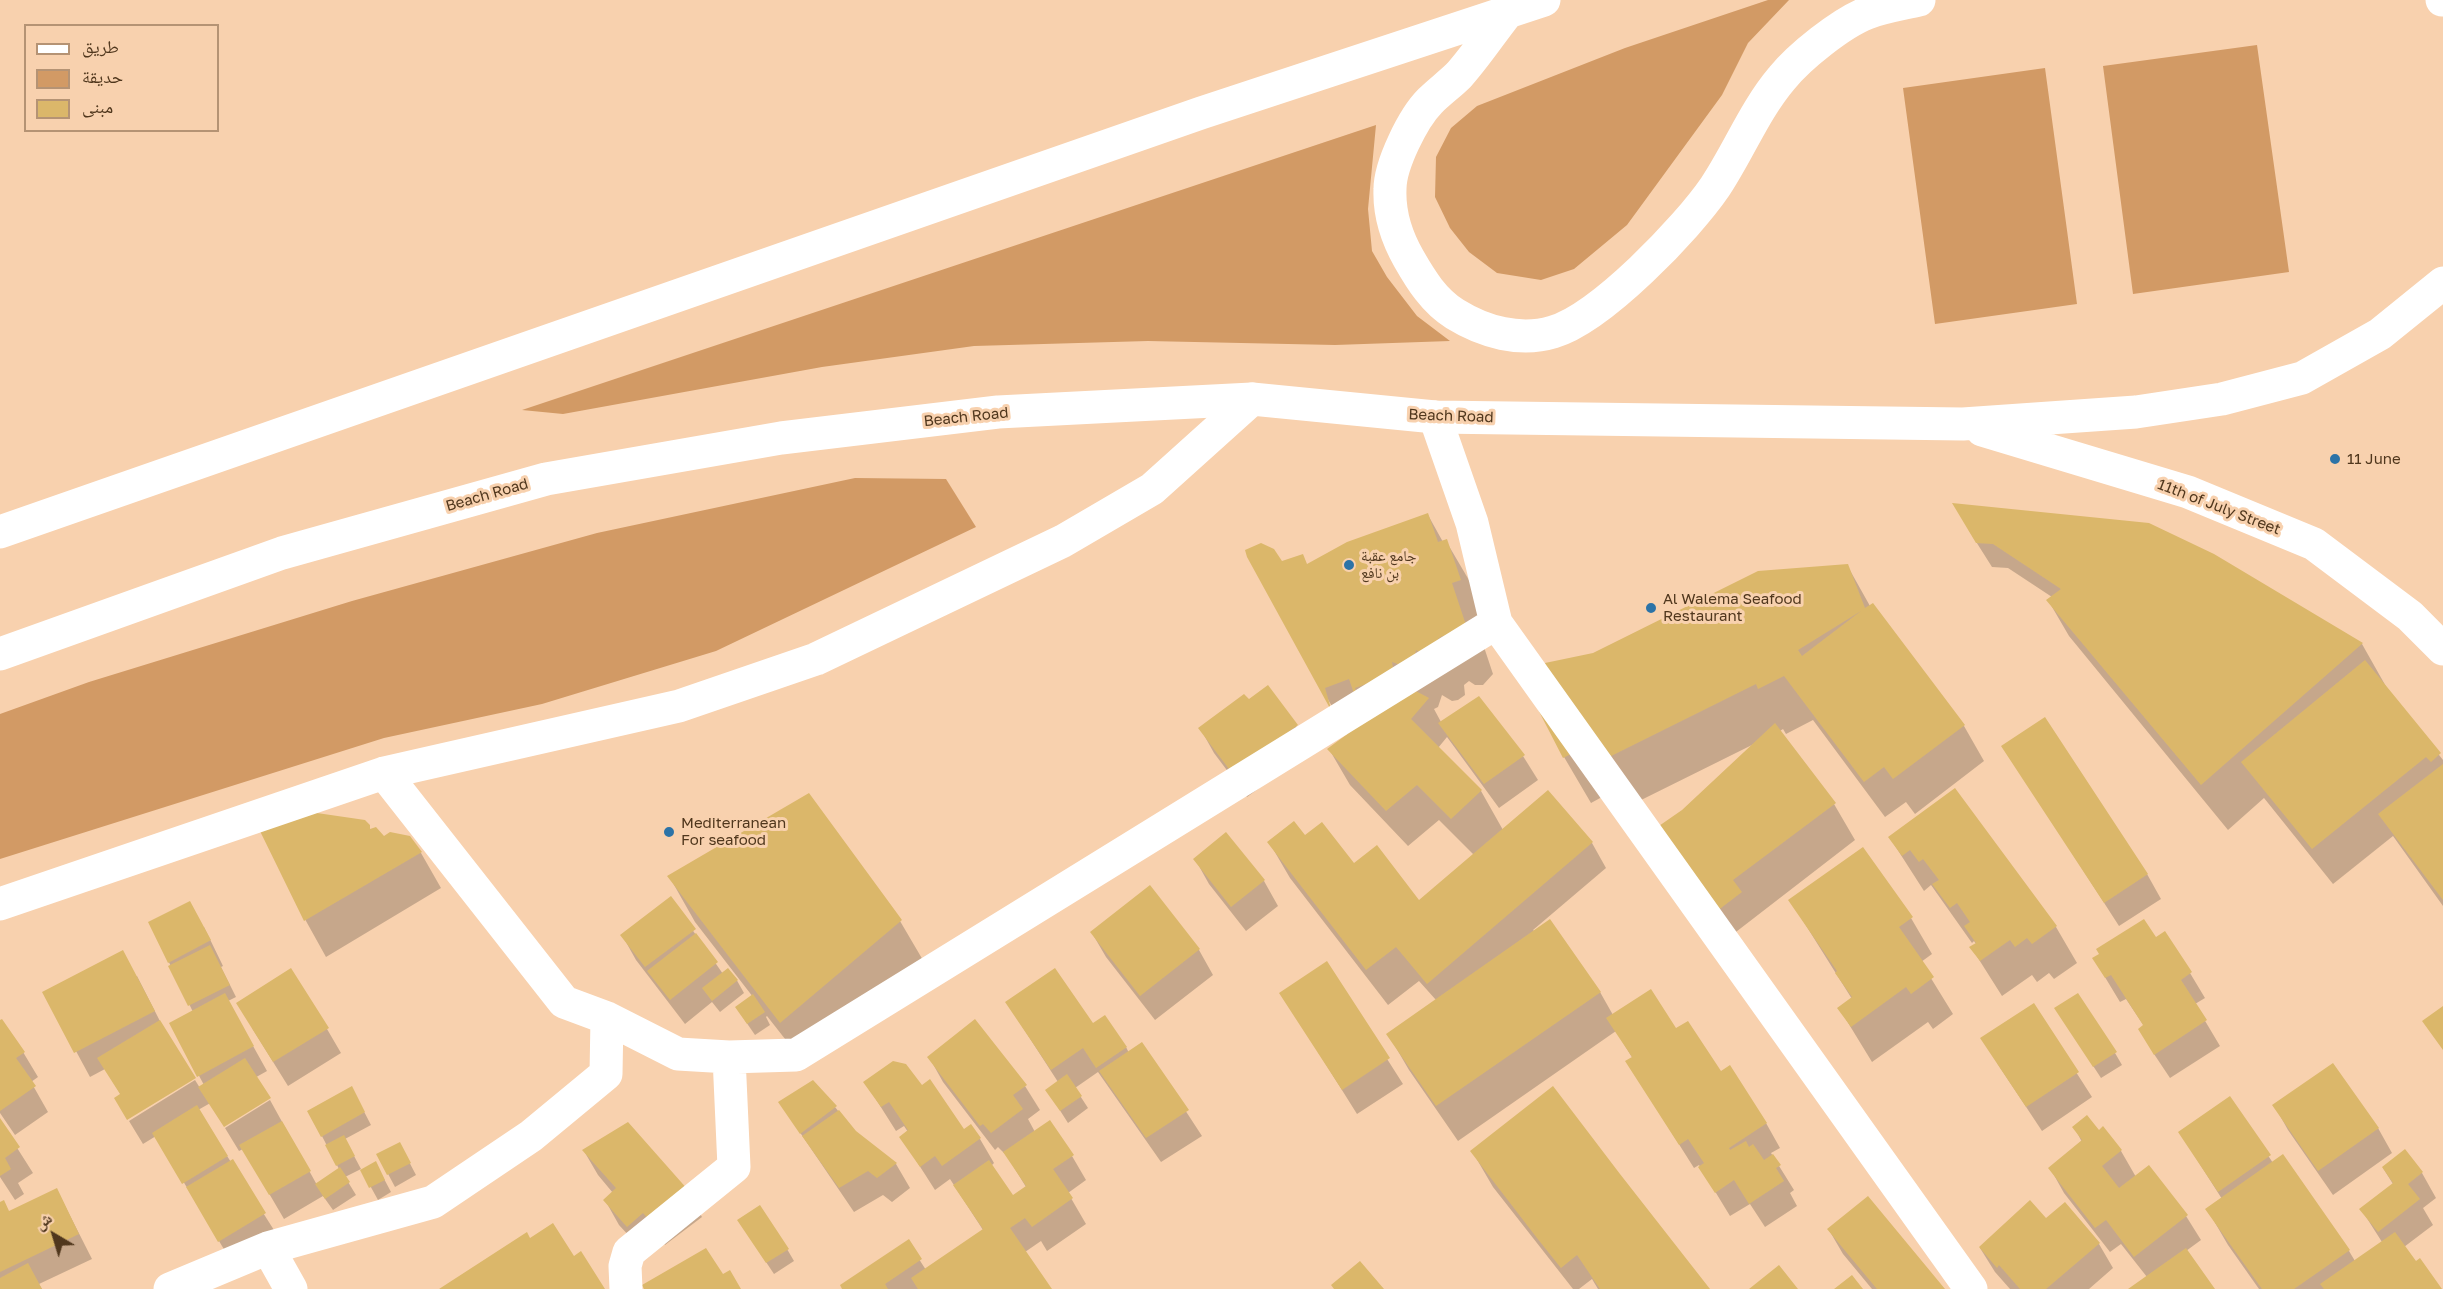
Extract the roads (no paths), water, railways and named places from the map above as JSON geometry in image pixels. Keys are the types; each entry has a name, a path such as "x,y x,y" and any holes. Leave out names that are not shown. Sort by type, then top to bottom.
{"main road":[{"path":"0,532 1201,113 1544,0"},
{"path":"1507,13 1459,74 1429,102 1414,122 1402,146 1389,188 1396,232 1421,280 1437,300 1454,313 1500,334 1527,336 1554,332 1585,316 1662,250 1715,186 1757,112 1782,77 1800,61 1838,29 1866,14 1919,0"},
{"path":"1963,424 2136,412 2222,399 2302,378 2379,334 2443,282"},
{"path":"0,904 384,773 679,706 816,659 1063,541 1152,489 1252,399"},
{"name":"Beach Road","path":"0,654 282,553 546,478 781,438 998,412 1252,399 1435,417 1963,424"},
{"path":"1435,417 1472,523 1496,623 1971,1289"},
{"name":"11th of July Street","path":"1963,424 2188,492 2314,544 2410,616 2443,649"},
{"path":"384,773 564,1002 607,1018 678,1054 729,1057 796,1055 1496,623"},
{"path":"170,1289 268,1248 433,1202 531,1136 606,1074 607,1018"},
{"path":"626,1289 626,1266 629,1252 734,1167 729,1057"},
{"path":"268,1248 291,1289"}],"place":[{"name":"11 June","path":"2335,459"},
{"name":"جامع عقبة بن نافع","path":"1349,565"},
{"name":"Al Walema Seafood Restaurant","path":"1651,608"},
{"name":"Mediterranean For seafood","path":"669,832"}]}
